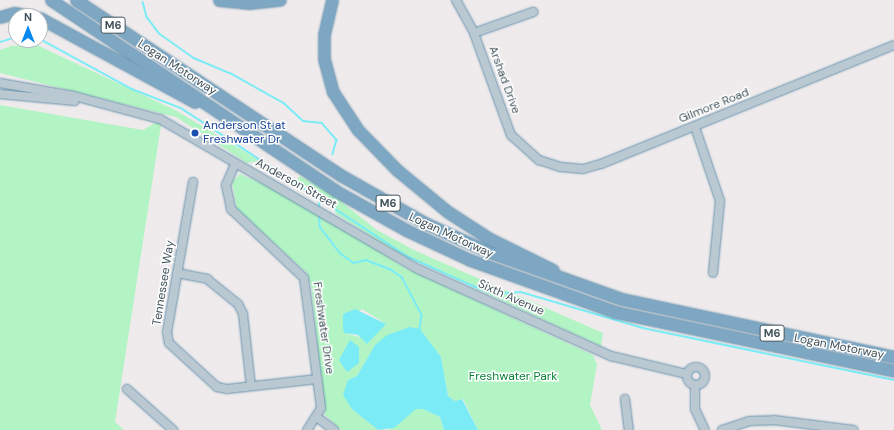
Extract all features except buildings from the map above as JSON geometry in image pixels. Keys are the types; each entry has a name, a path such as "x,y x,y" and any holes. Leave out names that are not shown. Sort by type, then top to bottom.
{"highway":[{"name":"Logan Motorway","path":"51,0 206,102 336,191 406,230 500,273 642,319 894,371"},
{"name":"Logan Motorway","path":"76,0 325,166 402,211 511,261 650,306 894,357"},
{"path":"219,0 249,3 280,0"},
{"path":"332,0 323,46 330,83 343,111 384,158 432,199 490,239 546,267 650,306"},
{"path":"48,22 193,102 206,102"}],"street":[{"name":"Arshad Drive","path":"456,0 474,33 511,135 539,160"},
{"path":"474,33 533,12"},
{"name":"Gilmore Road","path":"539,160 561,168 583,169 695,128 894,45"},
{"name":"Anderson Street","path":"0,83 91,102 168,123 235,164 308,203 336,220"},
{"name":"Anderson Street","path":"0,94 91,102"},
{"path":"695,128 720,201 713,273"},
{"name":"Freshwater Drive","path":"235,164 226,185 231,209 304,278 321,408 318,418"},
{"name":"Tennessee Way","path":"193,182 167,332 169,343 217,387 251,386 317,378"},
{"name":"Sixth Avenue","path":"336,220 418,269 600,351 686,374"},
{"path":"177,273 207,279 238,304 243,314 251,386"},
{"path":"696,367 704,372 704,382 695,386 688,382 686,374 696,367"},
{"path":"695,386 695,409 705,430"},
{"path":"127,388 173,430"},
{"path":"625,400 629,430"},
{"path":"307,430 318,418 334,430"},
{"path":"722,430 749,421 774,420 853,430"}],"green space":[{"path":"8,47 43,48 177,111 260,161 247,163 176,117 0,73 0,50"},
{"path":"0,105 143,130 162,119 115,422 124,430 0,430"},
{"name":"Freshwater Park","path":"240,174 284,193 407,269 593,355 597,364 590,405 602,430 478,430 463,399 455,401 448,396 441,357 433,348 375,345 357,376 348,380 352,409 378,430 341,430 325,415 311,285 307,273 237,209 232,182","holes":["362,309 386,324 363,338 345,333 343,328"]},
{"path":"300,176 333,195 377,230 416,251 603,333 601,346 400,254 336,214 331,199 297,181"},
{"path":"416,409 423,409 440,417 444,430 388,430"}],"water":[{"path":"355,309 386,324 367,344 358,335 344,333 343,314"},
{"path":"410,327 420,329 441,357 448,396 455,401 462,399 478,430 444,430 440,417 423,409 416,409 394,428 378,430 352,409 343,395 348,380 357,376 375,345 387,335"},
{"path":"350,340 359,347 359,363 347,372 339,360"}],"waterway":[{"path":"143,2 147,17 160,34 194,58 230,73 284,103 303,121 322,123 337,140 333,154"},
{"path":"0,42 8,40"},
{"path":"48,43 132,89 181,108 409,257 493,294 521,292 643,328 894,380"},
{"path":"319,208 320,194"},
{"path":"320,216 320,227 340,253 354,263 366,260 390,269 402,277 422,315 420,329"}],"place":[{"name":"Anderson St at Freshwater Dr","path":"195,133"}]}
